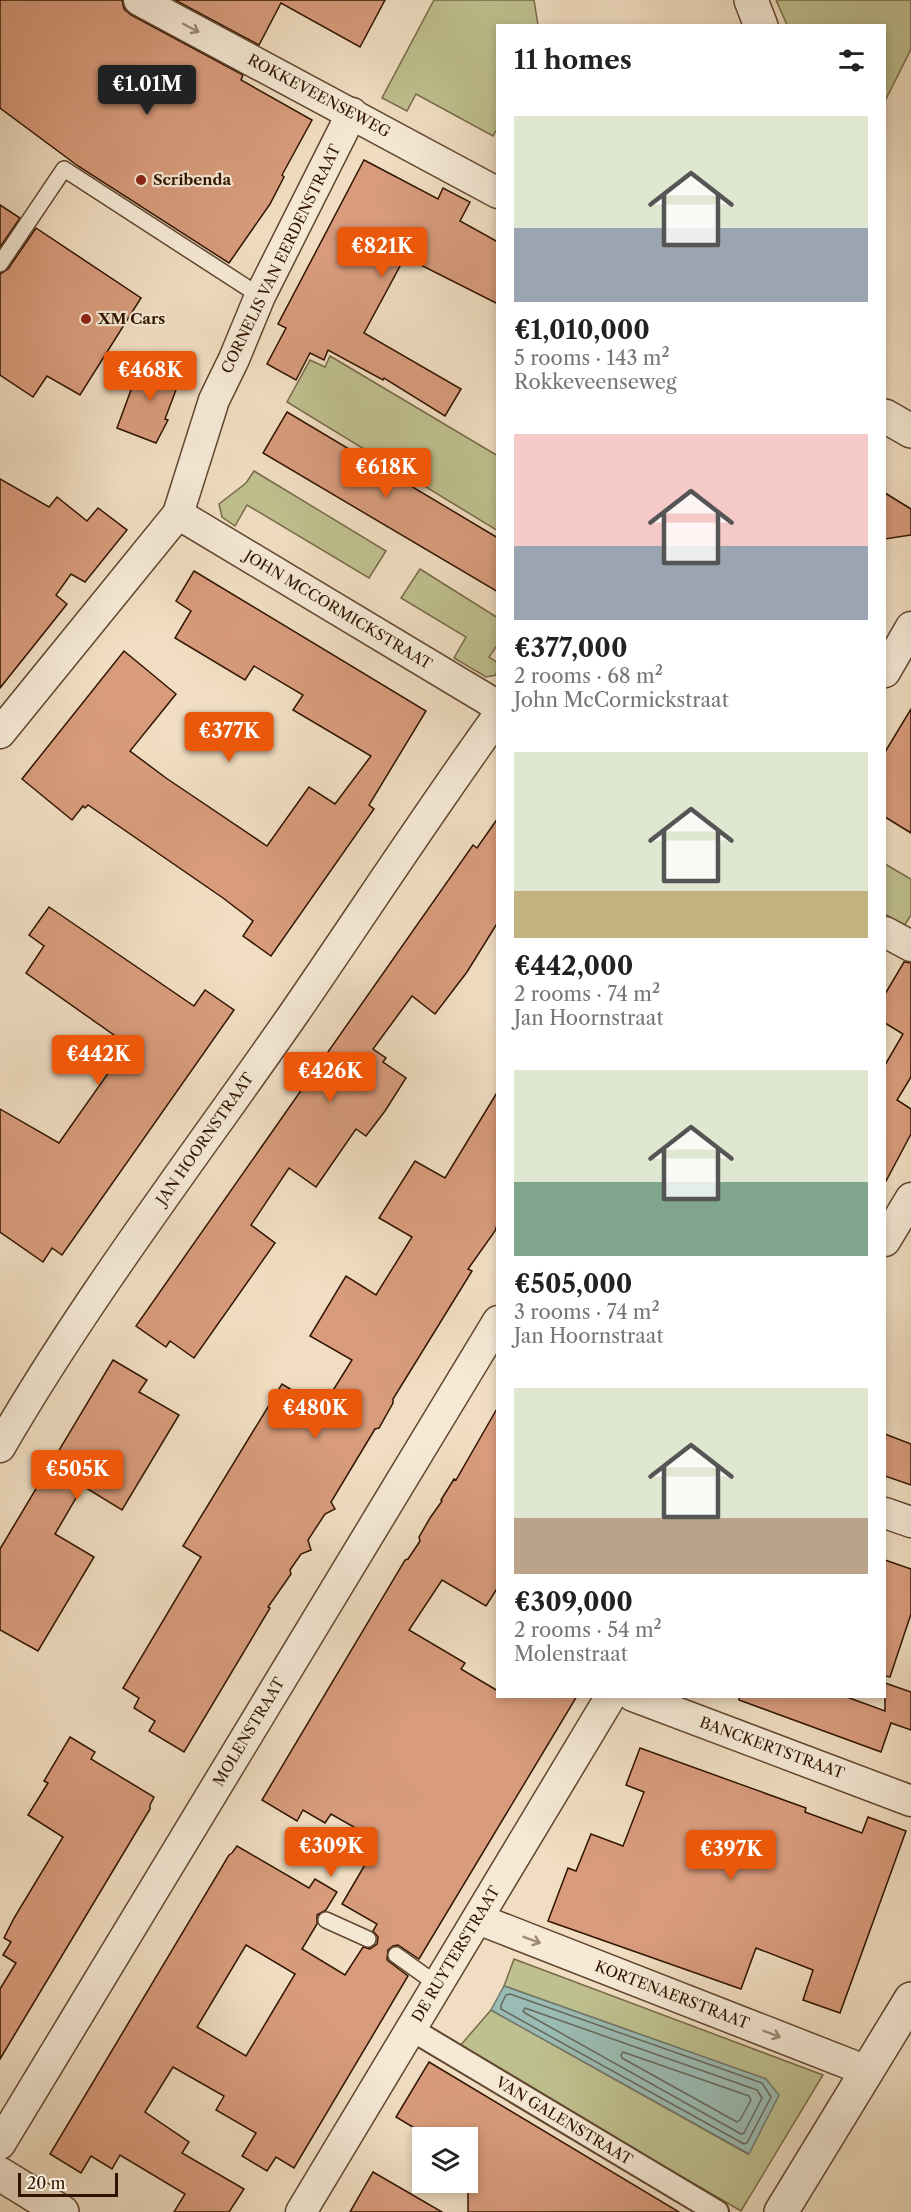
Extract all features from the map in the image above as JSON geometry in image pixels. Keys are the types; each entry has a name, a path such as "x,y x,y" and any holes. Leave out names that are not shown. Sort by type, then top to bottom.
{"street":[{"name":"ROKKEVEENSEWEG","path":"139,0 496,192"},
{"path":"751,0 760,24"},
{"name":"CORNELIS VAN EERDENSTRAAT","path":"0,733 178,514 214,400 260,296 352,113"},
{"path":"886,417 911,430"},
{"name":"JOHN MCCORMICKSTRAAT","path":"178,514 496,705"},
{"path":"886,670 911,627"},
{"name":"JAN HOORNSTRAAT","path":"0,1448 84,1311 295,1011 434,804 496,719"},
{"path":"896,1236 911,1198"},
{"name":"MOLENSTRAAT","path":"0,2144 496,1324"},
{"path":"886,1513 911,1522"},
{"name":"DE RUYTERSTRAAT","path":"301,2212 610,1698"},
{"name":"BANCKERTSTRAAT","path":"638,1698 911,1801"},
{"name":"KORTENAERSTRAAT","path":"477,1919 867,2071"},
{"path":"781,2212 911,1999"},
{"name":"VAN GALENSTRAAT","path":"411,2029 717,2212"},
{"path":"0,2174 62,2212"}],"lane":[{"path":"0,264 64,169 260,296"},
{"path":"326,1920 368,1939"},
{"path":"396,1955 438,1985"}],"green space":[{"path":"434,0 534,0 538,24 496,24 496,131 493,136 416,94 407,111 382,98"},
{"path":"776,0 911,0 911,49 886,99 886,24 787,24"},
{"path":"330,356 496,455 496,530 287,402 310,360 325,367"},
{"path":"254,471 386,551 369,578 247,505 235,526 222,517 219,504 246,483"},
{"path":"420,569 496,617 496,647 489,657 496,662 496,675 486,677 454,658 466,637 401,598"},
{"path":"886,865 911,879 911,915 904,926 886,915"},
{"path":"514,1959 823,2075 741,2211 459,2047 491,2010 748,2154 766,2079 504,1986"}],"water":[{"path":"504,1986 766,2079 779,2095 749,2154 491,2010"}],"building":[{"path":"0,0 122,0 124,9 131,15 243,75 241,80 312,120 282,175 284,177 270,204 229,263 78,166 0,108"},
{"path":"175,0 385,0 360,47 281,3 259,45"},
{"path":"364,160 438,199 443,188 470,202 460,221 496,241 496,303 405,257 364,333 461,389 445,416 384,378 383,380 328,350 324,360 310,353 296,380 267,364 286,328 278,324"},
{"path":"0,205 20,218 0,247"},
{"name":"XM Cars","path":"36,228 141,298 80,395 47,376 33,397 0,375 0,274 8,269"},
{"path":"142,360 182,374 165,419 168,420 156,443 117,428"},
{"path":"287,412 496,537 496,591 263,453"},
{"path":"0,479 49,507 57,497 87,521 98,508 127,530 85,582 71,574 56,595 67,604 0,688"},
{"path":"886,494 911,509 911,535 886,539"},
{"path":"194,571 426,711 369,805 374,809 271,956 243,936 253,921 223,898 88,805 85,808 83,806 72,820 22,779 124,651 176,694 130,751 166,778 267,846 309,787 335,804 371,756 293,710 303,695 254,666 245,680 175,638 191,611 176,601"},
{"path":"911,709 911,833 886,818 886,750"},
{"path":"496,821 496,925 467,972 435,1014 412,996 373,1049 386,1058 383,1062 406,1078 366,1136 356,1129 316,1187 289,1168 251,1225 275,1243 194,1358 170,1341 166,1347 136,1326 473,845 477,848"},
{"path":"49,907 194,1006 205,990 234,1010 62,1255 52,1248 43,1262 0,1232 0,1109 59,1143 128,1045 26,973 44,946 29,935"},
{"path":"904,962 911,963 911,1077 897,1100 911,1109 911,1134 886,1181 886,1063 903,1034 886,1024 886,992"},
{"path":"496,1094 495,1231 468,1269 472,1271 393,1399 379,1428 375,1429 331,1502 335,1509 325,1514 308,1540 311,1550 301,1554 290,1570 291,1574 268,1607 270,1608 184,1752 149,1731 155,1721 134,1708 139,1698 123,1688 201,1557 183,1546 282,1384 322,1408 352,1360 310,1336 346,1276 376,1295 412,1237 379,1218 415,1161 445,1178"},
{"path":"113,1360 147,1380 139,1392 179,1415 122,1510 83,1486 55,1534 94,1557 38,1651 0,1630 0,1549"},
{"path":"496,1410 496,1590 486,1606 442,1580 409,1630 465,1663 461,1669 496,1690 496,1698 576,1698 419,1959 398,1945 388,1950 387,1960 408,1976 294,2168 276,2157 267,2171 242,2156 256,2133 216,2110 224,2096 173,2067 145,2112 189,2142 182,2153 244,2189 229,2212 174,2212 185,2194 120,2155 112,2169 91,2156 81,2173 50,2154 229,1855 237,1846 309,1888 315,1879 337,1892 326,1910 317,1915 317,1924 302,1949 345,1975 363,1947 370,1949 377,1944 378,1937 373,1931 377,1924 342,1904 373,1851 369,1849 375,1839 331,1814 325,1823 303,1810 297,1821 262,1800 405,1560 420,1541 419,1537 454,1479 456,1480","holes":["246,1945 295,1974 246,2056 197,2027"]},
{"path":"886,1434 911,1444 911,1485 886,1476"},
{"path":"886,1560 911,1569 911,1614 890,1677 886,1676"},
{"path":"886,1683 911,1692 911,1730 891,1723 881,1752 739,1700 739,1698 849,1698 885,1711"},
{"path":"70,1737 95,1752 91,1759 154,1797 150,1809 0,2059 0,1989 16,1963 3,1955 11,1942 4,1938 63,1837 28,1815 48,1783 44,1781"},
{"path":"640,1748 806,1808 805,1812 862,1833 868,1817 906,1831 840,2013 803,2000 813,1970 756,1948 741,1989 548,1921 568,1868 576,1871 591,1834 623,1846 644,1792 626,1785"},
{"path":"429,2062 679,2212 468,2212 468,2193 478,2193 478,2127 413,2127 396,2117"},
{"path":"373,2172 442,2212 350,2212"}],"place":[{"name":"Scribenda","path":"141,180"},
{"name":"XM Cars","path":"86,319"}]}
